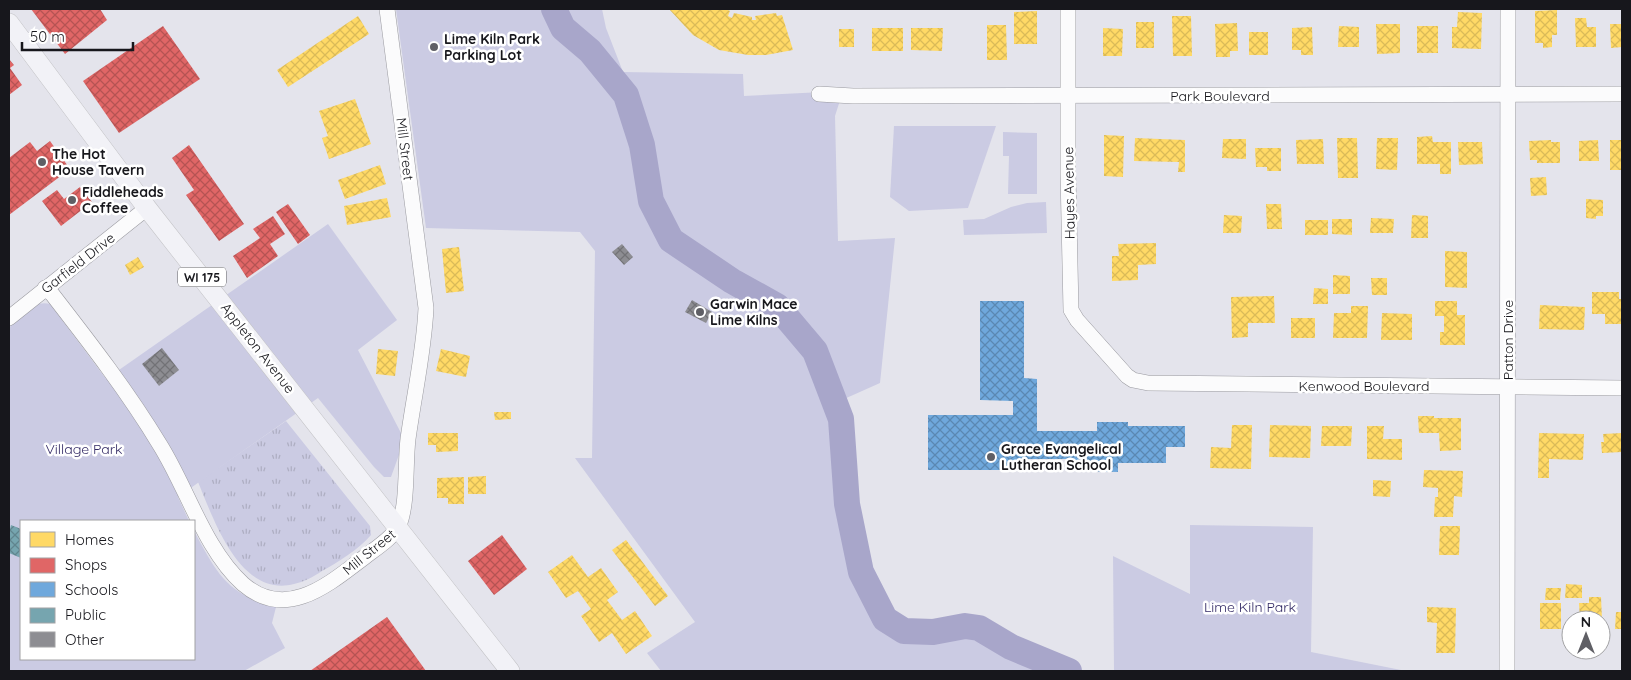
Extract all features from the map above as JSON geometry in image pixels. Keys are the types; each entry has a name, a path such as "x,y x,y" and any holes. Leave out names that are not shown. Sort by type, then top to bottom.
{"main road":[{"name":"Appleton Avenue","path":"9,23 147,208 510,671"}],"street":[{"name":"Mill Street","path":"46,288 132,401 169,459 211,543 232,572 252,590 262,596 280,600 300,598 335,580 385,542 399,528 402,513 408,440 426,308 387,9"},
{"name":"Hayes Avenue","path":"1068,9 1072,310 1077,320 1114,362"},
{"name":"Patton Drive","path":"1507,671 1508,9"},
{"name":"Park Boulevard","path":"819,94 853,96 1622,94"},
{"name":"Garfield Drive","path":"9,318 147,208"},
{"name":"Kenwood Boulevard","path":"1114,362 1133,380 1148,383 1622,388"}],"green space":[{"path":"396,9 602,9 606,28 623,72 743,74 744,96 843,91 835,116 838,241 895,238 880,383 824,408 835,436 840,501 852,573 865,606 880,625 904,640 921,641 954,635 976,637 1005,649 1041,671 661,671 647,653 695,622 575,458 592,458 595,251 580,232 426,228"},
{"path":"894,126 996,126 968,208 909,211 890,197"},
{"path":"1003,132 1037,133 1037,194 1008,194 1009,156 1003,156"},
{"path":"1046,202 1047,233 964,235 963,220 984,219 1011,207 1027,203"},
{"name":"Village Park","path":"328,224 397,320 358,350 401,433 400,452 391,477 384,477 374,467 318,398 178,497 189,520 20,520 20,660 195,660 195,533 209,559 225,580 245,596 276,607 272,623 285,648 244,671 9,671 9,328 22,314 32,307 44,303 50,304 106,379"},
{"path":"286,421 370,526 371,535 348,555 312,577 294,584 275,585 258,579 244,568 232,552 221,535 198,482"},
{"name":"Lime Kiln Park","path":"1190,525 1313,527 1311,652 1406,671 1114,671 1113,556 1190,594"}],"building: Homes":[{"path":"669,9 726,9 730,11 728,16 732,18 734,13 752,17 752,20 756,20 755,16 776,13 777,16 782,15 793,50 766,55 748,55 719,50 693,35"},
{"path":"1557,10 1557,35 1552,35 1552,47 1543,48 1543,43 1535,43 1535,11"},
{"path":"1037,11 1037,44 1014,44 1014,12"},
{"path":"1458,12 1482,13 1481,49 1452,48 1452,27 1457,27"},
{"path":"358,16 369,34 288,87 277,70"},
{"path":"1172,16 1191,16 1192,56 1173,56"},
{"path":"1575,18 1586,18 1587,27 1596,27 1596,47 1576,47"},
{"path":"1136,22 1154,22 1154,48 1136,48"},
{"path":"1237,23 1238,51 1230,51 1230,57 1216,57 1215,24"},
{"path":"1376,24 1400,24 1400,53 1377,54"},
{"path":"1610,24 1622,24 1622,47 1611,48"},
{"path":"987,25 1006,25 1007,60 987,60"},
{"path":"1339,26 1359,27 1359,47 1338,47"},
{"path":"1417,26 1438,26 1438,53 1417,53"},
{"path":"1312,27 1313,55 1301,55 1301,50 1292,50 1292,28"},
{"path":"872,28 903,28 903,51 872,51"},
{"path":"911,28 943,28 942,51 911,50"},
{"path":"1103,28 1123,29 1122,56 1103,56"},
{"path":"839,29 854,29 854,47 839,47"},
{"path":"1249,32 1268,32 1268,55 1249,55"},
{"path":"355,99 371,144 329,159 322,138 328,136 319,111"},
{"path":"1104,135 1124,136 1123,177 1104,176"},
{"path":"1432,136 1433,142 1451,142 1451,174 1440,174 1440,164 1417,164 1417,137"},
{"path":"1135,138 1185,140 1185,172 1178,172 1179,162 1134,161"},
{"path":"1337,138 1357,138 1358,178 1338,178"},
{"path":"1377,138 1398,138 1397,170 1376,169"},
{"path":"1223,139 1246,139 1246,159 1222,158"},
{"path":"1323,139 1324,164 1297,164 1296,140"},
{"path":"1551,140 1551,142 1560,142 1560,163 1537,163 1537,160 1530,160 1529,141"},
{"path":"1598,140 1599,161 1579,161 1579,141"},
{"path":"1610,140 1622,140 1622,170 1610,170"},
{"path":"1458,142 1482,142 1483,164 1459,165"},
{"path":"1255,148 1281,148 1281,171 1267,171 1267,167 1256,167"},
{"path":"380,165 386,184 345,199 338,180"},
{"path":"1546,177 1547,195 1531,196 1530,178"},
{"path":"387,198 391,217 347,225 344,206"},
{"path":"1586,199 1603,200 1603,216 1596,216 1596,219 1586,218"},
{"path":"1266,204 1281,204 1282,229 1267,229"},
{"path":"1224,215 1242,216 1241,233 1223,233"},
{"path":"1412,215 1428,216 1428,238 1411,238"},
{"path":"1371,218 1394,219 1393,233 1370,233"},
{"path":"1332,219 1352,219 1352,235 1332,234"},
{"path":"1305,220 1328,220 1328,235 1305,235"},
{"path":"1156,243 1156,264 1138,265 1138,280 1112,281 1112,256 1119,256 1118,244"},
{"path":"459,247 464,291 446,293 442,249"},
{"path":"1445,251 1467,252 1467,288 1445,287"},
{"path":"138,257 144,267 130,275 125,265"},
{"path":"1333,275 1350,276 1350,294 1333,294"},
{"path":"1371,278 1387,278 1387,295 1372,295"},
{"path":"1314,288 1328,289 1328,304 1313,304"},
{"path":"1592,292 1619,292 1619,299 1622,299 1622,324 1605,324 1605,314 1592,314"},
{"path":"1274,296 1275,323 1248,323 1248,337 1232,338 1231,297"},
{"path":"1435,301 1457,301 1457,315 1465,315 1465,345 1440,345 1440,332 1444,332 1444,316 1435,316"},
{"path":"1540,305 1585,307 1584,330 1539,329"},
{"path":"1351,306 1368,306 1367,338 1333,338 1334,313 1351,313"},
{"path":"1382,313 1412,314 1412,340 1381,340"},
{"path":"1291,318 1315,318 1315,338 1291,338"},
{"path":"378,349 398,351 395,376 376,374"},
{"path":"441,349 470,356 466,377 436,371"},
{"path":"494,412 511,412 511,419 495,420"},
{"path":"1418,416 1461,418 1461,450 1440,451 1439,433 1419,433"},
{"path":"1232,425 1252,425 1251,469 1210,468 1211,447 1231,448"},
{"path":"1270,425 1311,426 1310,458 1269,457"},
{"path":"1322,426 1352,426 1351,446 1321,446"},
{"path":"1367,426 1384,426 1383,439 1402,439 1402,460 1367,459"},
{"path":"428,433 458,433 458,451 436,452 436,445 428,445"},
{"path":"1539,433 1584,434 1583,460 1549,459 1549,478 1538,478"},
{"path":"1622,433 1622,452 1602,453 1601,442 1604,442 1603,434"},
{"path":"1424,470 1463,471 1462,497 1454,496 1453,517 1434,517 1435,497 1438,497 1438,488 1423,487"},
{"path":"486,476 486,494 468,494 468,477"},
{"path":"464,477 464,504 448,504 448,498 437,498 437,478"},
{"path":"1373,480 1391,481 1390,497 1373,496"},
{"path":"1440,526 1460,526 1459,555 1439,555"},
{"path":"626,540 668,596 655,606 612,550"},
{"path":"572,555 588,577 601,568 618,592 607,600 622,620 635,611 652,636 626,654 612,633 599,642 581,616 591,609 578,591 566,598 548,572"},
{"path":"1566,584 1582,585 1582,598 1565,598"},
{"path":"1546,588 1561,588 1560,600 1545,600"},
{"path":"1589,597 1601,597 1602,610 1579,610 1579,603 1589,603"},
{"path":"1540,603 1561,603 1561,629 1540,629"},
{"path":"1427,607 1456,608 1455,653 1436,653 1437,623 1427,622"},
{"path":"1616,612 1622,612 1622,629 1615,629"}],"building: Shops":[{"path":"31,9 100,9 107,20 65,54"},
{"path":"163,26 200,79 119,133 83,81"},
{"path":"9,59 14,65 10,68 22,85 9,95"},
{"path":"50,141 70,169 9,215 9,158 30,142 37,151"},
{"path":"189,145 244,224 219,241 186,195 194,190 172,158"},
{"path":"80,187 92,202 61,226 42,201 57,190 64,199"},
{"path":"288,204 310,235 298,244 276,212"},
{"path":"273,216 285,234 270,244 278,256 247,278 233,256 260,238 253,229"},
{"path":"502,535 527,569 494,595 468,561"},
{"path":"387,617 426,671 310,671"}],"building: Schools":[{"path":"980,301 1024,301 1024,378 1037,379 1037,431 1097,431 1097,422 1128,422 1128,426 1185,426 1185,447 1166,447 1166,463 1118,463 1118,472 1073,471 1073,459 1017,459 1017,470 928,470 928,415 1013,415 1013,401 980,400"}],"building: Public":[{"path":"11,525 20,529 20,558 9,553"}],"building: Other":[{"path":"622,244 633,257 624,265 612,252"},
{"path":"692,300 712,312 706,323 685,312"},
{"path":"162,348 179,370 159,386 142,364"}],"waterway":[{"path":"554,9 563,28 590,51 626,95 642,145 651,201 671,240 732,281 777,306 815,351 841,419 847,504 861,572 885,619 904,631 933,632 965,626 979,628 1011,647 1069,671"}],"place":[{"name":"Lime Kiln Park Parking Lot","path":"434,47"},
{"name":"The Hot House Tavern","path":"42,162"},
{"name":"Fiddleheads Coffee","path":"72,200"},
{"name":"Garwin Mace Lime Kilns","path":"700,312"},
{"name":"Grace Evangelical Lutheran School","path":"991,457"}]}
